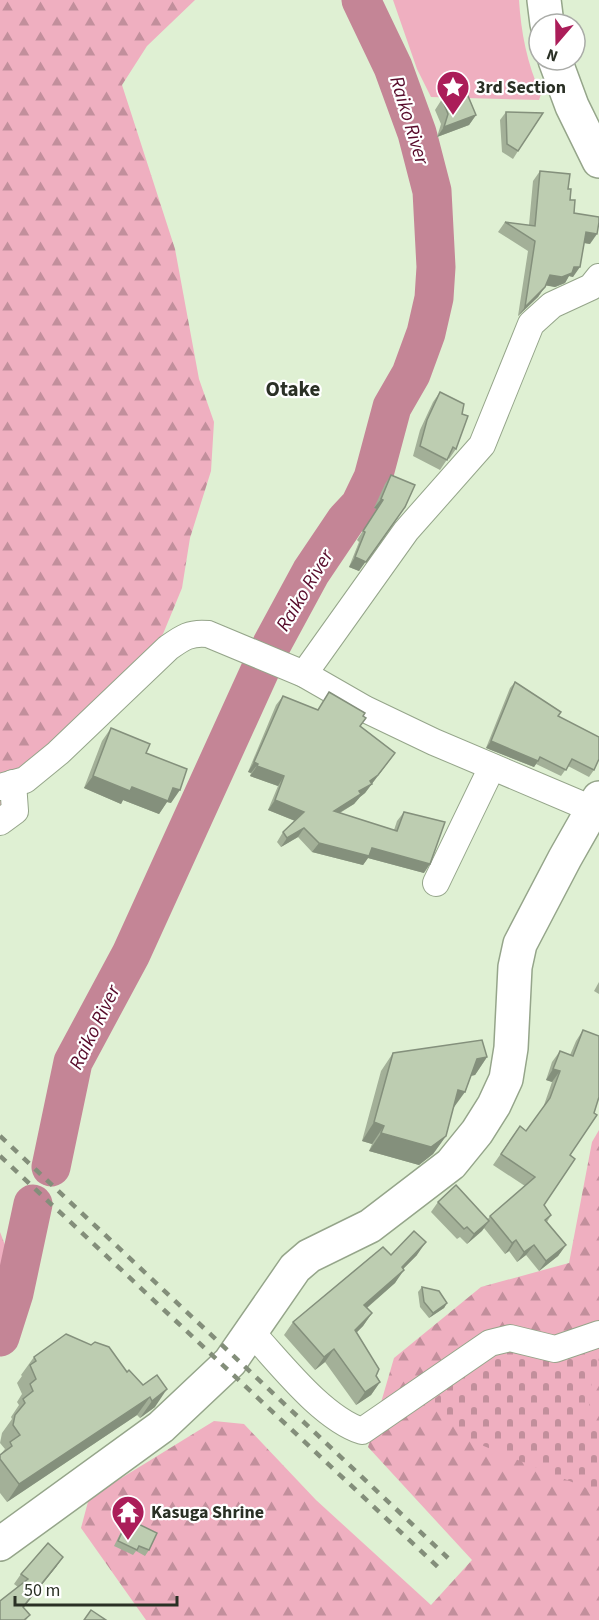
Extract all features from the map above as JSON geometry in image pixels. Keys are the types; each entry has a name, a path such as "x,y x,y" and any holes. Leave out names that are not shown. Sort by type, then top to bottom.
{"street":[{"path":"559,72 572,106 599,161"},
{"path":"297,671 406,531 482,444 531,324 552,305 591,286 599,277"},
{"path":"0,822 15,811 6,785 25,780 58,753 168,648 187,635 208,634 297,671 364,709 492,767 596,804 520,944 515,967 511,1048 506,1079 477,1132 451,1164 386,1214 350,1237 309,1256 295,1268 231,1362 161,1427 0,1544"},
{"path":"436,883 492,767"},
{"path":"252,1333 310,1394 339,1419 362,1431 378,1423 490,1343 510,1338 555,1349 599,1334"}],"green space":[{"path":"0,0 195,0 147,46 122,85 175,249 199,379 214,422 211,471 190,538 182,588 163,634 0,822"},
{"path":"393,0 519,0 527,52 527,72 532,72 541,94 539,100 431,97 417,69"},
{"path":"599,1130 599,1620 146,1620 81,1528 89,1498 214,1421 244,1424 316,1500 431,1605 472,1560 368,1447 394,1358 481,1287 569,1263 592,1142"},
{"path":"0,1232 12,1263 0,1308"},
{"path":"511,1347 562,1359 599,1347 599,1358 588,1397 592,1424 599,1433 599,1493 469,1440 431,1402 481,1359"}],"building":[{"path":"458,93 460,99 468,96 476,115 444,127 448,114 442,99"},
{"path":"506,112 543,113 518,151 507,144"},
{"path":"540,171 570,174 568,189 571,189 570,200 575,200 574,213 599,217 599,222 597,234 586,232 580,267 574,267 572,273 562,277 550,275 545,287 525,307 535,241 505,222 535,226"},
{"path":"440,392 464,404 462,414 468,416 456,449 453,447 447,460 420,446 427,420"},
{"path":"391,475 415,485 405,507 366,562 355,557 365,532 363,531 383,500 381,499"},
{"path":"515,682 561,712 558,716 599,737 599,759 594,770 572,759 566,770 540,757 538,761 491,741"},
{"path":"329,692 365,713 363,716 366,718 360,726 395,753 378,775 370,781 372,784 359,791 361,794 334,811 397,831 404,812 445,822 430,864 372,848 369,856 319,843 304,828 287,838 283,832 304,812 275,800 284,776 257,766 258,764 254,762 283,696 318,710"},
{"path":"111,728 150,744 146,753 187,769 180,790 173,788 168,801 132,787 130,791 93,776"},
{"path":"583,1030 599,1036 599,1097 594,1113 597,1115 570,1155 575,1159 544,1205 551,1215 545,1220 566,1245 546,1261 534,1245 524,1252 516,1240 512,1243 490,1216 535,1177 501,1154 520,1126 526,1131 550,1098 560,1071 553,1069 560,1051 573,1056"},
{"path":"482,1040 487,1057 477,1059 465,1092 458,1090 446,1136 431,1147 381,1133 384,1126 374,1122 393,1053"},
{"path":"456,1185 489,1221 474,1234 467,1227 464,1229 438,1202"},
{"path":"414,1231 426,1242 402,1267 404,1270 364,1305 372,1313 355,1330 379,1369 376,1376 380,1382 365,1392 334,1349 324,1357 293,1322 383,1247 391,1255"},
{"path":"422,1287 439,1291 447,1303 433,1313 424,1302"},
{"path":"66,1334 91,1345 95,1342 109,1347 127,1372 129,1370 143,1385 157,1375 167,1389 152,1401 150,1397 19,1484 0,1459 0,1455 12,1446 10,1442 20,1435 13,1425 15,1415 25,1403 23,1399 33,1391 30,1384 36,1379 30,1365 36,1361 34,1357"},
{"path":"128,1519 157,1533 149,1550 139,1546 137,1550 118,1541"},
{"path":"48,1543 63,1557 23,1607 30,1615 24,1620 0,1620 0,1601 28,1579 21,1574"},
{"path":"91,1610 106,1620 84,1620"}],"waterway":[{"name":"Raiko River","path":"51,1167 73,1062 131,954 272,644 311,572 346,520 360,505 373,478 392,407 411,374 426,333 434,298 436,267 432,191 417,133 393,67 361,0"},
{"name":"Raiko River","path":"0,1337 14,1293 33,1204"}],"railway":[{"path":"0,1136 448,1558"},
{"path":"0,1156 439,1568"}],"place":[{"name":"3rd Section","path":"453,116"},
{"name":"Kasuga Shrine","path":"128,1541"}],"district":[{"name":"Otake","path":"293,389"}]}
